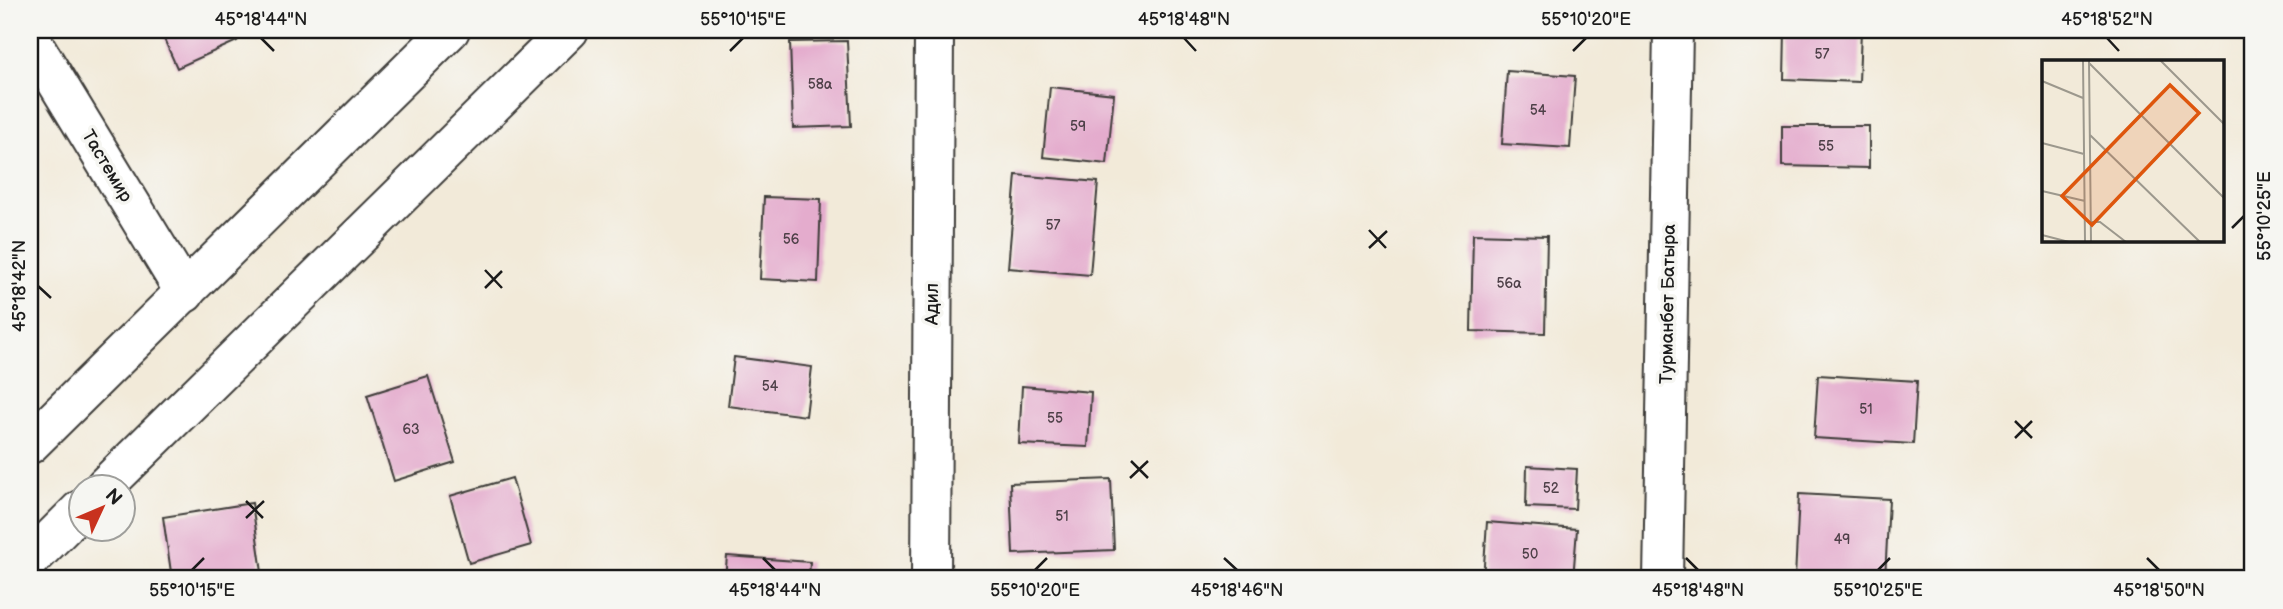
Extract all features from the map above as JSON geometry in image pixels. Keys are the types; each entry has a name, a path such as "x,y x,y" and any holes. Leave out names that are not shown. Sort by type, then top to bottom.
{"street":[{"path":"30,444 450,30"},
{"path":"119,472 569,30"},
{"name":"Адил","path":"931,579 934,30"},
{"name":"Турманбет Батыра","path":"1663,579 1673,30"},
{"name":"Тастемир","path":"30,38 185,293"},
{"path":"30,560 66,524"}],"building":[{"path":"160,30 231,30 237,41 177,68"},
{"path":"1785,30 1861,30 1859,82 1784,79"},
{"path":"847,41 851,126 793,128 790,42"},
{"path":"1507,71 1575,76 1570,148 1502,144"},
{"path":"1050,87 1114,94 1107,164 1043,157"},
{"path":"1782,126 1869,126 1869,168 1782,166"},
{"path":"1016,175 1098,182 1090,275 1008,268"},
{"path":"764,197 821,199 818,282 760,279"},
{"path":"1473,234 1547,236 1545,333 1471,331"},
{"path":"734,357 812,367 806,416 728,406"},
{"path":"1818,375 1917,381 1913,444 1814,438"},
{"path":"428,376 455,462 394,481 367,395"},
{"path":"1022,386 1091,392 1088,447 1019,444"},
{"path":"1527,466 1577,469 1575,509 1526,507"},
{"path":"512,478 531,545 469,563 450,496"},
{"path":"1111,479 1114,550 1013,554 1010,483"},
{"path":"1799,494 1889,499 1885,579 1795,579"},
{"path":"252,503 263,579 172,579 163,517"},
{"path":"1487,522 1577,529 1573,579 1483,579"},
{"path":"727,556 810,562 809,579 725,579"}]}
